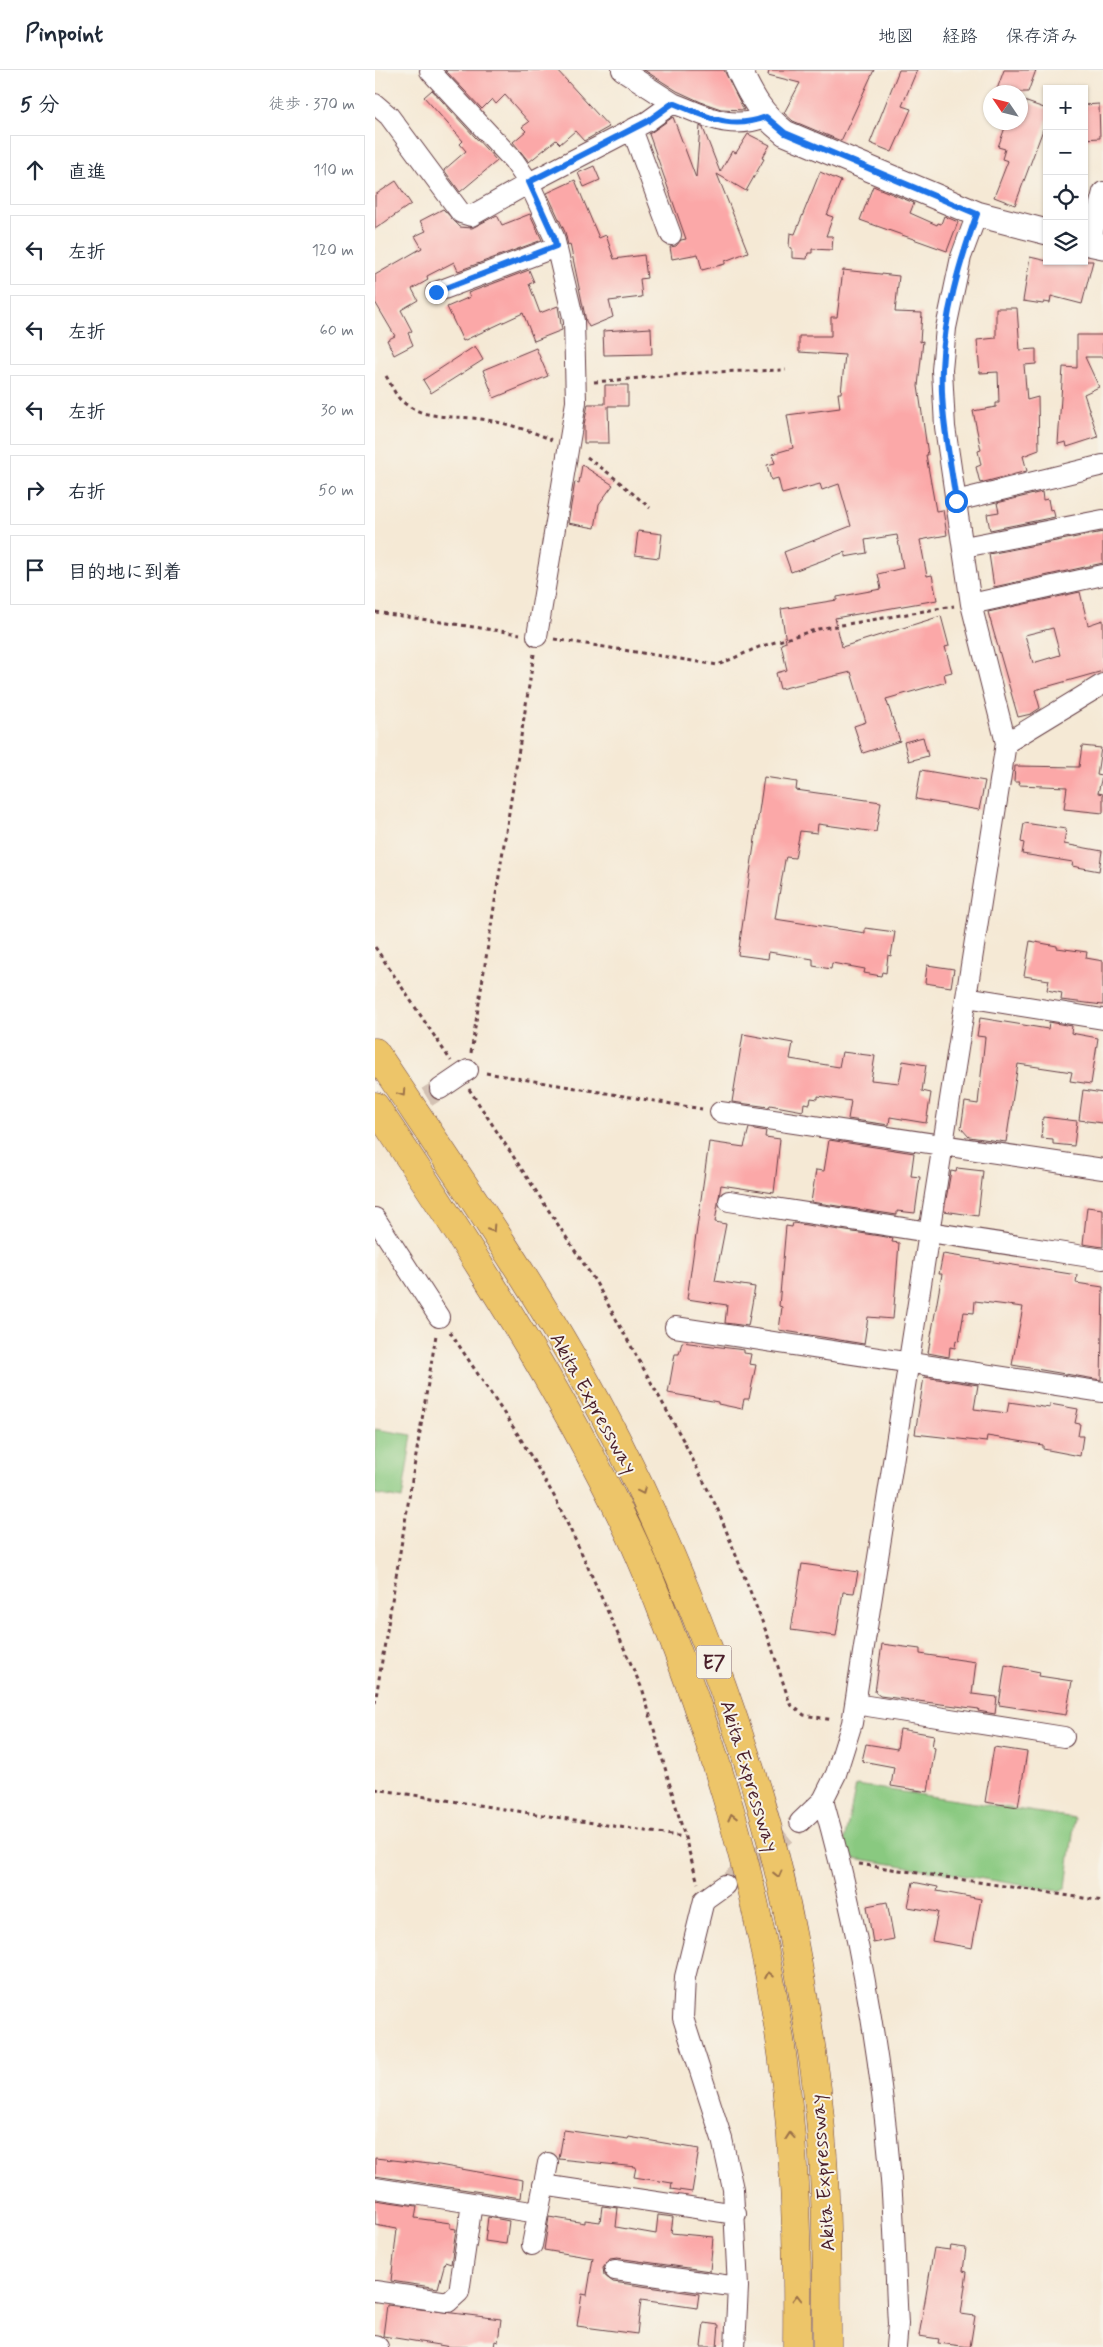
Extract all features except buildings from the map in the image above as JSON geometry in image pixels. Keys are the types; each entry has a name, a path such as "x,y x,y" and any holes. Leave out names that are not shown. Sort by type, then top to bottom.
{"highway":[{"name":"Akita Expressway","path":"375,1052 501,1242 561,1340 615,1436 657,1524 697,1617 731,1710 760,1801 782,1889 801,1982 814,2067 824,2167 827,2347"},
{"name":"Akita Expressway","path":"375,1106 496,1294 584,1443 630,1534 669,1628 704,1722 730,1807 753,1898 771,1987 786,2084 794,2174 798,2270 797,2347"}],"street":[{"path":"622,70 673,103 727,124 754,122 766,117"},
{"path":"739,70 749,92 766,117 785,133 977,214 1043,231"},
{"path":"430,71 513,161 529,182 554,237 574,321 576,402 537,636"},
{"path":"375,104 389,116 461,213 471,216 529,182 632,129 673,103"},
{"path":"632,129 671,236"},
{"path":"1092,244 1103,192"},
{"path":"800,1822 823,1800 836,1774 853,1713 1006,743 971,604 945,427 942,370 946,328 961,257 977,214"},
{"path":"436,292 556,246"},
{"path":"956,501 1103,465"},
{"path":"964,547 1103,520"},
{"path":"971,604 1103,575"},
{"path":"1006,743 1103,684"},
{"path":"966,997 1103,1019"},
{"path":"440,1089 464,1073"},
{"path":"720,1112 1103,1169"},
{"path":"729,1201 1103,1259"},
{"path":"375,1218 439,1317"},
{"path":"675,1327 1103,1392"},
{"path":"853,1713 1064,1737"},
{"path":"823,1800 840,1861 875,2032 890,2170 898,2324 896,2347"},
{"path":"725,1884 704,1900 685,1977 683,2018 722,2138 733,2189 736,2214 738,2287 735,2347"},
{"path":"532,2245 547,2163"},
{"path":"543,2185 736,2214"},
{"path":"375,2188 538,2213"},
{"path":"375,2291 448,2302 459,2292 472,2203"},
{"path":"615,2270 738,2287"}],"path":[{"path":"576,384 709,372 786,370"},
{"path":"386,376 400,400 414,410 439,417 479,419 509,424 533,432 583,454 650,508"},
{"path":"375,612 719,665 759,647 818,629 971,604"},
{"path":"464,1073 537,636"},
{"path":"375,947 464,1073 595,1281 683,1440 718,1510 769,1640 790,1704 804,1715 853,1713"},
{"path":"464,1073 720,1112"},
{"path":"375,1703 439,1317"},
{"path":"439,1317 460,1344 519,1436 554,1496 583,1556 643,1691 684,1837 704,1900"},
{"path":"375,1789 684,1837"},
{"path":"840,1861 1103,1901"}],"green space":[{"path":"375,1429 412,1435 402,1499 375,1494"},
{"path":"856,1785 1075,1818 1066,1887 1059,1891 848,1857 843,1847"}],"tunnel":[{"path":"376,1129 440,1089"},
{"path":"725,1885 800,1822"}],"route":[{"path":"436,292 556,246 554,237 529,182 648,121 673,103 727,124 754,122 766,117 785,133 977,214 961,257 946,328 942,370 945,427 956,501"}]}
